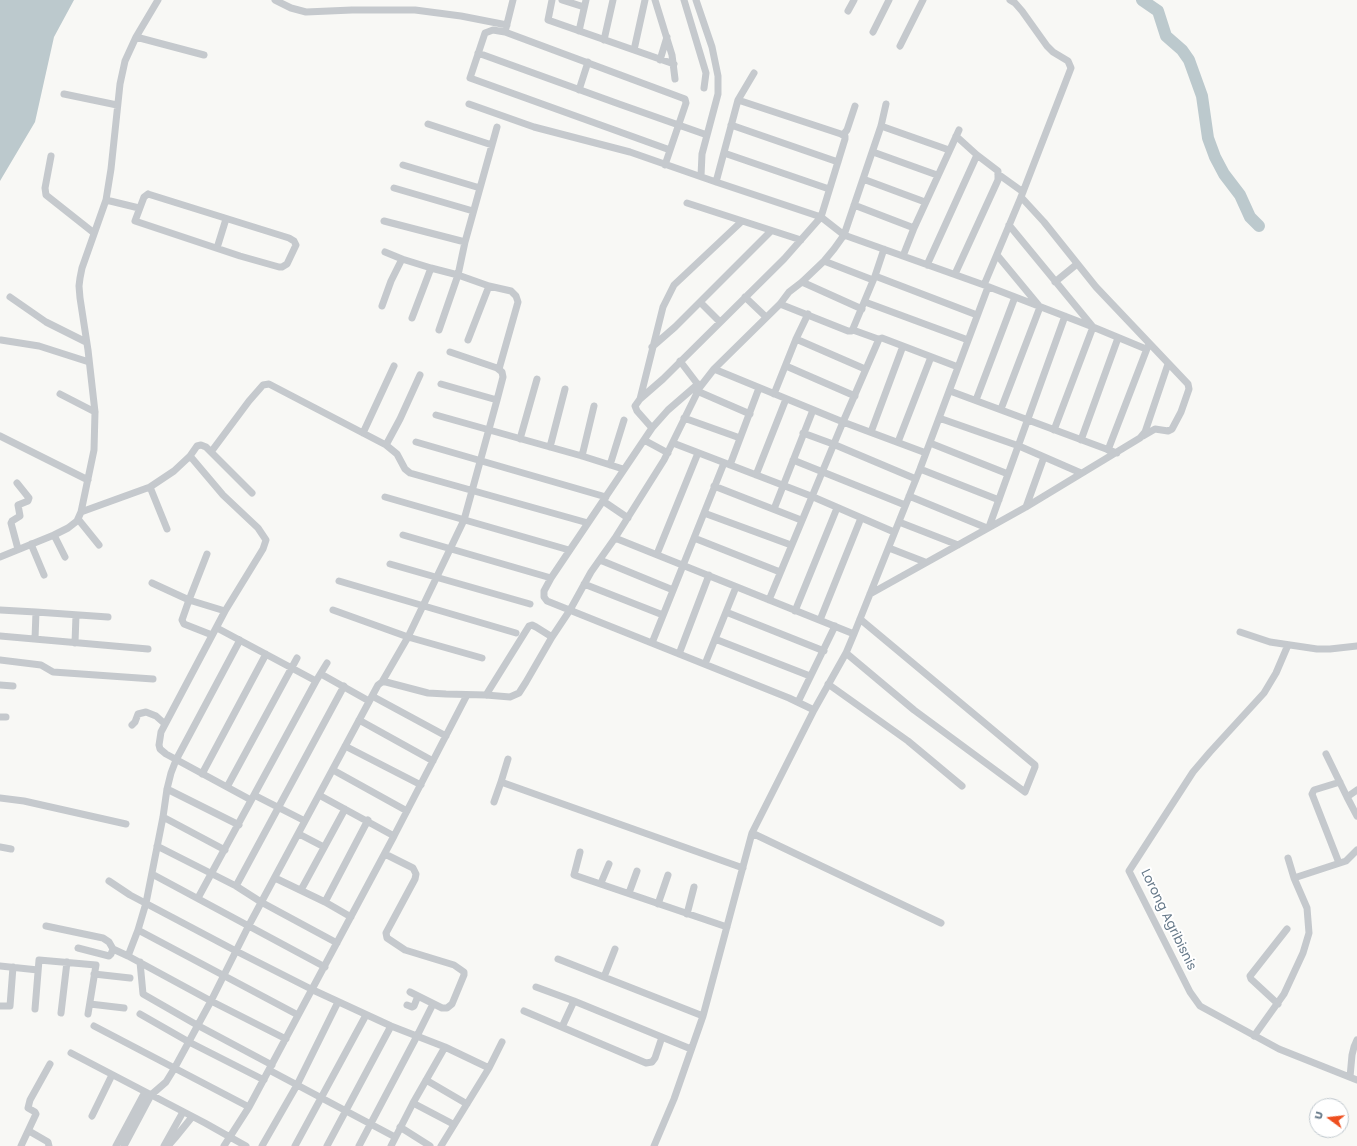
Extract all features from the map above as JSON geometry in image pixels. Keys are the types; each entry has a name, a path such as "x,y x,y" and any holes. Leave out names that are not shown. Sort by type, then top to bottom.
{"street":[{"path":"0,557 54,535 73,525 79,515 94,450 95,412 79,286 82,268 106,200 111,170 121,73 125,60 136,37 158,0"},
{"path":"275,0 291,8 306,12 415,10 506,29 622,76 684,98 686,103 665,165"},
{"path":"506,29 513,0"},
{"path":"552,0 548,20 674,64"},
{"path":"562,0 585,4 579,31"},
{"path":"604,40 613,0"},
{"path":"634,50 646,0"},
{"path":"655,0 672,55 676,79"},
{"path":"684,0 706,73 704,88"},
{"path":"696,0 712,47 718,76 718,94 702,154 700,176"},
{"path":"848,11 854,0"},
{"path":"873,32 889,0"},
{"path":"900,46 923,0"},
{"path":"654,1146 666,1119 703,1016 752,833 814,710 846,653 854,634 894,532 906,506 950,391 997,255 1070,72 1071,66 1068,61 1053,52 1047,46 1022,11 1010,0"},
{"path":"506,29 493,30 485,34 470,78 670,150"},
{"path":"136,37 204,55"},
{"path":"660,60 667,37"},
{"path":"478,53 707,135"},
{"path":"579,90 588,62"},
{"path":"716,182 738,100 754,73"},
{"path":"64,94 117,105"},
{"path":"652,428 636,409 636,404 745,298 821,217 846,139 843,135 738,100"},
{"path":"469,104 534,126 630,152 821,217 844,235 955,274 1118,338 1148,346"},
{"path":"814,710 798,702 545,599 544,591 569,550 652,428 668,410 698,387 714,369 780,304 789,292 824,261 844,235 882,126 886,104"},
{"path":"843,135 847,130 855,106"},
{"path":"428,124 492,145"},
{"path":"731,125 838,162"},
{"path":"882,126 949,150"},
{"path":"439,330 458,275 473,211 497,127"},
{"path":"870,594 1026,507 1117,453 1142,436 1155,429 1172,429 1181,412 1189,389 1189,386 1148,346 1096,288 1022,194 998,174 998,171 977,155 957,133 925,202 903,256"},
{"path":"873,152 938,175"},
{"path":"724,153 829,189"},
{"path":"927,265 977,155"},
{"path":"51,156 45,188 46,195 94,233"},
{"path":"403,165 480,188"},
{"path":"955,274 998,180 998,174"},
{"path":"864,179 925,202"},
{"path":"394,188 473,211"},
{"path":"150,194 289,238 294,241 296,245 287,264 282,267 264,263 135,221 139,208 145,196 150,194"},
{"path":"106,200 139,208"},
{"path":"687,203 741,222 801,240"},
{"path":"854,205 914,228"},
{"path":"217,248 226,219"},
{"path":"384,221 465,242"},
{"path":"640,399 662,307 674,285 741,222"},
{"path":"1009,225 1093,327"},
{"path":"652,347 700,302 771,231"},
{"path":"853,330 884,249"},
{"path":"386,252 402,259 458,275 489,286 511,291 516,296 518,302 499,369"},
{"path":"997,255 1040,307"},
{"path":"382,306 402,259"},
{"path":"824,261 977,315"},
{"path":"1055,282 1077,264"},
{"path":"412,318 431,268"},
{"path":"802,282 862,309"},
{"path":"468,340 489,286"},
{"path":"10,297 46,322 86,342"},
{"path":"976,400 1015,297"},
{"path":"745,298 766,318"},
{"path":"700,302 720,322"},
{"path":"865,302 968,340"},
{"path":"780,304 848,331 853,330 878,339 882,338 958,368"},
{"path":"1001,409 1040,307"},
{"path":"774,394 796,339 808,314"},
{"path":"988,527 1019,446 1065,316"},
{"path":"1054,430 1093,327"},
{"path":"1081,440 1118,338"},
{"path":"796,339 866,369"},
{"path":"769,600 811,496 855,396 878,339"},
{"path":"1,340 39,346 89,362"},
{"path":"871,432 903,346"},
{"path":"1108,450 1148,346"},
{"path":"116,1146 148,1094 166,1082 174,1069 211,1001 261,902 299,834 370,699 407,640 438,578 464,520 488,430 498,400 503,377 502,372 499,369 450,352"},
{"path":"898,442 931,357"},
{"path":"680,361 698,387 750,414"},
{"path":"1142,436 1168,364"},
{"path":"363,433 394,366"},
{"path":"786,366 855,396"},
{"path":"714,369 812,410 926,452"},
{"path":"386,445 400,419 420,374"},
{"path":"520,439 537,379"},
{"path":"211,452 249,401 263,385 267,384 272,385 386,445 397,454 405,468 410,473 588,523"},
{"path":"441,384 498,400"},
{"path":"382,682 428,693 510,697 519,693 552,637 570,610 591,572 628,518 668,453 698,387"},
{"path":"652,643 714,486 740,438 760,388"},
{"path":"550,447 565,389"},
{"path":"950,391 1117,453"},
{"path":"60,394 95,412"},
{"path":"756,475 786,399"},
{"path":"582,456 594,406"},
{"path":"774,509 812,410"},
{"path":"436,415 623,469"},
{"path":"684,418 740,438"},
{"path":"939,418 1019,446 1081,473"},
{"path":"610,465 624,420"},
{"path":"803,433 916,479"},
{"path":"0,436 88,480"},
{"path":"644,440 668,453"},
{"path":"416,442 481,460 605,499 628,518"},
{"path":"673,443 811,496 894,532"},
{"path":"930,443 1008,474"},
{"path":"79,515 150,487 165,478 201,445 206,446 252,493"},
{"path":"657,554 698,453"},
{"path":"190,456 223,495 258,528 266,540 225,611 165,724 158,743 159,747 166,754 176,760 227,787 280,807 305,821"},
{"path":"1026,507 1044,457"},
{"path":"793,460 906,506"},
{"path":"920,469 999,500"},
{"path":"17,483 29,498 28,501 19,504 20,516 11,523 18,549"},
{"path":"714,486 801,520"},
{"path":"150,487 167,529"},
{"path":"909,496 988,527"},
{"path":"385,497 569,550"},
{"path":"795,611 837,508"},
{"path":"704,513 791,545"},
{"path":"79,515 99,545"},
{"path":"820,620 860,518"},
{"path":"899,522 958,546"},
{"path":"54,535 65,557"},
{"path":"403,536 551,578"},
{"path":"615,538 854,634"},
{"path":"694,538 780,572"},
{"path":"31,544 44,575"},
{"path":"889,548 925,562"},
{"path":"207,554 182,620 190,627 212,635"},
{"path":"600,560 673,590"},
{"path":"390,564 530,604"},
{"path":"679,654 709,576"},
{"path":"339,581 516,633"},
{"path":"152,583 189,600 225,611"},
{"path":"584,584 663,615"},
{"path":"705,664 736,587"},
{"path":"0,610 108,617"},
{"path":"333,610 407,640 482,658"},
{"path":"35,640 36,612"},
{"path":"726,612 824,651"},
{"path":"75,643 76,615"},
{"path":"846,653 914,710 1025,792 1035,765 860,619"},
{"path":"486,695 529,626 536,627 552,637"},
{"path":"798,702 835,626"},
{"path":"216,628 316,681"},
{"path":"1240,632 1270,642 1317,649 1357,646"},
{"path":"0,636 148,649"},
{"path":"716,639 810,676"},
{"path":"128,956 146,903 164,817 167,789 176,760 240,640"},
{"name":"Lorong Agribisnis","path":"1288,645 1276,673 1264,693 1193,772 1129,871 1195,1001 1200,1006 1279,1049 1354,1079"},
{"path":"202,774 266,654"},
{"path":"227,787 297,658"},
{"path":"0,660 37,664 54,672 153,679"},
{"path":"198,898 327,663"},
{"path":"321,674 446,736"},
{"path":"828,684 908,741 962,786"},
{"path":"0,685 13,686"},
{"path":"236,886 344,686"},
{"path":"224,1146 249,1108 313,990 467,695"},
{"path":"132,725 138,714 146,712 156,716 165,724"},
{"path":"359,720 433,761"},
{"path":"345,746 421,785"},
{"path":"1326,754 1357,816"},
{"path":"494,802 508,759"},
{"path":"333,770 407,811"},
{"path":"501,782 743,868"},
{"path":"1339,864 1312,794 1314,790 1340,782"},
{"path":"167,789 239,825"},
{"path":"1347,797 1357,790"},
{"path":"319,795 368,820 394,836"},
{"path":"0,798 24,801 126,824"},
{"path":"301,890 345,809"},
{"path":"164,817 225,850"},
{"path":"325,902 368,820"},
{"path":"752,833 941,923"},
{"path":"299,834 324,847"},
{"path":"157,846 236,886 261,902 337,943"},
{"path":"0,847 11,849"},
{"path":"1294,878 1339,864 1357,850"},
{"path":"580,852 574,875 727,927"},
{"path":"385,854 413,868 416,874 415,879 386,933 387,938 405,950 454,965 464,972 450,1006 444,1008 410,992"},
{"path":"1254,1036 1284,994 1294,974 1309,934 1307,908 1294,878 1288,858"},
{"path":"600,883 608,864"},
{"path":"629,893 637,871"},
{"path":"152,874 198,898 248,927 325,967"},
{"path":"658,904 668,875"},
{"path":"275,878 325,902 351,917"},
{"path":"109,881 123,891 313,990 366,1015 445,1047 489,1068"},
{"path":"687,914 694,887"},
{"path":"46,926 104,938 113,949 286,1039"},
{"path":"1278,1004 1251,979 1250,976 1287,928"},
{"path":"138,930 298,1016"},
{"path":"78,948 109,956 113,949"},
{"path":"604,977 615,949"},
{"path":"558,959 703,1016"},
{"path":"35,1009 39,960 67,962 96,965 88,1014"},
{"path":"61,1013 67,962"},
{"path":"140,962 143,994 297,1085 395,1137"},
{"path":"0,966 38,970"},
{"path":"0,1006 10,1006 13,967"},
{"path":"94,974 130,978"},
{"path":"536,987 574,1000 691,1049"},
{"path":"407,1005 412,1007 414,1006 418,996"},
{"path":"562,1027 574,1000"},
{"path":"262,1146 297,1085 338,1002"},
{"path":"90,1004 124,1008"},
{"path":"359,1146 418,1036 433,1004"},
{"path":"524,1011 646,1063 652,1062 655,1058 662,1037"},
{"path":"140,1014 189,1042 264,1080"},
{"path":"295,1146 366,1015"},
{"path":"94,1026 249,1108"},
{"path":"327,1146 391,1026"},
{"path":"1354,1079 1352,1055 1357,1040"},
{"path":"441,1146 453,1124 489,1068 502,1042"},
{"path":"391,1146 413,1102 445,1047"},
{"path":"72,1053 246,1146"},
{"path":"20,1146 29,1131 36,1114 28,1108 28,1104 50,1064"},
{"path":"92,1116 112,1075"},
{"path":"426,1080 467,1104"},
{"path":"124,1146 148,1094"},
{"path":"413,1102 453,1124"},
{"path":"164,1146 183,1112"},
{"path":"168,1146 192,1117"},
{"path":"400,1127 430,1146"},
{"path":"29,1131 48,1142 49,1146"}],"shaded area":[{"path":"0,0 74,0 54,37 35,122 0,181"}],"waterway":[{"path":"1142,0 1158,11 1166,36 1182,50 1189,60 1202,96 1208,138 1215,157 1224,174 1240,195 1250,217 1259,226"}]}
